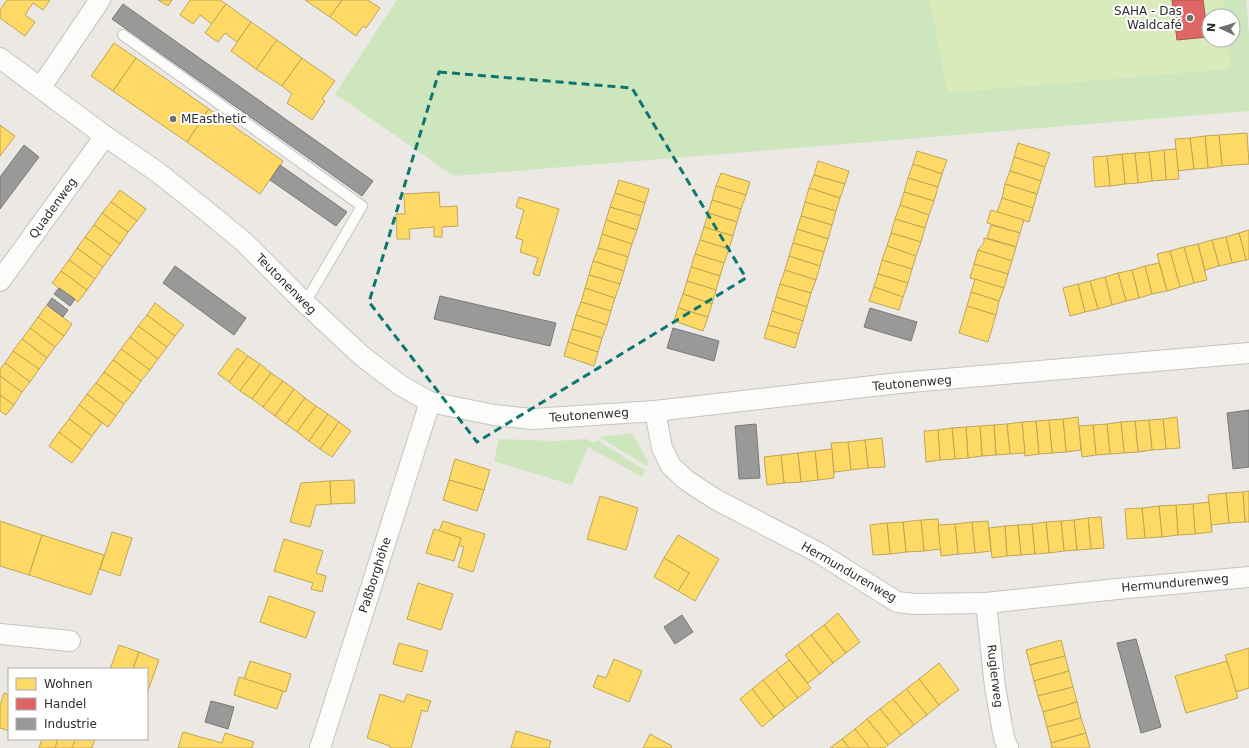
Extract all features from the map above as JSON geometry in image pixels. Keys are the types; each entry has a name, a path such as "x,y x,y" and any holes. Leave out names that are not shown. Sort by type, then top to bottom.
{"street":[{"path":"41,87 100,0"},
{"name":"Teutonenweg","path":"0,58 105,136 156,171 244,242 305,303 362,356 400,385 430,402 494,415 533,419 655,411 899,384 1249,353"},
{"name":"Quadenweg","path":"0,281 105,136"},
{"name":"Paßborghöhe","path":"320,748 430,402"},
{"name":"Hermundurenweg","path":"655,411 662,448 671,466 686,480 715,499 819,554 897,602 914,604 986,603 1123,588 1249,577"},
{"name":"Rugierweg","path":"986,603 995,687 1004,738 1008,748"},
{"path":"0,634 70,641"}],"lane":[{"path":"123,35 362,206 305,303"}],"highlighted area":[{"path":"439,72 632,88 746,278 477,442 369,302"}],"green space":[{"path":"397,0 1246,0 1249,35 1249,111 454,176 335,94"},
{"path":"930,0 1223,0 1224,8 1201,8 1201,48 1228,48 1231,69 947,93"},
{"path":"632,433 648,461 647,466 599,437"},
{"path":"499,439 554,441 586,439 595,443 597,440 645,470 642,477 588,447 572,485 494,461"}],"building: Wohnen":[{"path":"7,0 50,0 43,10 33,3 25,15 35,22 25,36 0,18 0,10"},
{"path":"158,0 172,0 168,6"},
{"path":"190,0 220,0 226,4 212,24 200,15 193,24 180,15"},
{"path":"305,0 342,0 330,17"},
{"path":"342,0 368,0 380,8 366,28 363,26 356,36 330,17"},
{"path":"226,4 251,22 237,42 225,33 218,42 205,33"},
{"path":"251,22 277,40 256,69 231,51"},
{"path":"277,40 302,58 282,86 256,69"},
{"path":"114,43 136,58 113,91 91,76"},
{"path":"136,58 209,109 187,142 113,91"},
{"path":"302,58 335,81 322,99 325,101 312,120 287,103 292,94 282,86"},
{"path":"209,109 283,161 260,194 187,142"},
{"path":"0,125 15,136 0,156"},
{"path":"1247,133 1249,164 1222,166 1219,135"},
{"path":"1219,135 1222,166 1208,168 1205,136"},
{"path":"1205,136 1208,168 1194,169 1190,138"},
{"path":"1190,138 1194,169 1178,171 1175,139"},
{"path":"1018,143 1050,153 1045,167 1014,157"},
{"path":"1176,149 1179,179 1166,180 1164,150"},
{"path":"1164,150 1166,180 1152,181 1149,152"},
{"path":"917,151 947,160 942,174 913,164"},
{"path":"1149,152 1152,181 1138,183 1135,153"},
{"path":"1135,153 1138,183 1125,184 1122,154"},
{"path":"1122,154 1125,184 1110,186 1107,156"},
{"path":"1107,156 1110,186 1095,187 1093,157"},
{"path":"1014,157 1045,167 1041,181 1010,171"},
{"path":"818,161 849,171 845,184 814,175"},
{"path":"913,164 942,174 938,187 908,178"},
{"path":"1010,171 1041,181 1037,194 1005,184"},
{"path":"721,173 750,182 746,195 716,186"},
{"path":"814,175 845,184 840,198 809,188"},
{"path":"908,178 938,187 934,201 904,192"},
{"path":"619,180 649,189 645,203 615,193"},
{"path":"1005,184 1037,194 1033,208 1002,198"},
{"path":"716,186 746,195 741,209 712,200"},
{"path":"809,188 840,198 836,211 805,202"},
{"path":"120,190 146,209 137,221 111,202"},
{"path":"439,192 440,207 457,206 458,226 442,227 442,237 434,237 434,227 409,229 410,239 397,239 396,214 405,214 404,194"},
{"path":"904,192 934,201 929,215 900,205"},
{"path":"615,193 645,203 641,216 610,207"},
{"path":"519,197 559,209 539,276 533,274 538,258 520,252 523,240 516,238 524,210 516,207"},
{"path":"1002,198 1033,208 1029,222 997,212"},
{"path":"712,200 741,209 737,222 708,213"},
{"path":"111,202 137,221 128,232 102,213"},
{"path":"805,202 836,211 832,225 801,216"},
{"path":"900,205 929,215 925,228 895,219"},
{"path":"610,207 641,216 637,230 606,220"},
{"path":"991,210 1024,220 1020,233 987,223"},
{"path":"102,213 128,232 120,244 94,225"},
{"path":"708,213 737,222 733,236 704,227"},
{"path":"801,216 832,225 828,239 797,229"},
{"path":"895,219 925,228 921,242 891,233"},
{"path":"606,220 637,230 632,244 602,234"},
{"path":"94,225 120,244 111,256 85,237"},
{"path":"991,225 1020,233 1016,247 987,238"},
{"path":"704,227 733,236 729,249 700,240"},
{"path":"797,229 828,239 824,252 793,243"},
{"path":"1249,230 1249,259 1246,260 1239,233"},
{"path":"891,233 921,242 916,256 887,246"},
{"path":"1239,233 1246,260 1232,263 1226,237"},
{"path":"602,234 632,244 628,257 598,248"},
{"path":"85,237 111,256 103,267 77,248"},
{"path":"1226,237 1232,263 1219,266 1212,240"},
{"path":"984,238 1016,247 1012,261 978,250 984,243"},
{"path":"700,240 729,249 724,263 695,254"},
{"path":"1212,240 1219,266 1205,270 1198,244"},
{"path":"793,243 824,252 820,266 789,256"},
{"path":"1198,244 1207,280 1194,283 1184,247"},
{"path":"887,246 916,256 912,269 882,260"},
{"path":"1184,247 1194,283 1180,287 1170,251"},
{"path":"77,248 103,267 95,279 69,260"},
{"path":"598,248 628,257 624,271 593,261"},
{"path":"978,250 1012,261 1008,274 974,264"},
{"path":"1170,251 1180,287 1167,291 1157,254"},
{"path":"695,254 724,263 720,276 691,267"},
{"path":"789,256 820,266 816,280 785,270"},
{"path":"69,260 95,279 87,290 61,271"},
{"path":"882,260 912,269 908,283 878,274"},
{"path":"593,261 624,271 620,284 589,275"},
{"path":"1159,263 1167,291 1152,294 1145,266"},
{"path":"974,264 1008,274 1004,288 970,278"},
{"path":"1145,266 1152,294 1139,298 1132,270"},
{"path":"691,267 720,276 716,290 687,281"},
{"path":"785,270 816,280 811,293 780,284"},
{"path":"1132,270 1139,298 1126,301 1118,273"},
{"path":"61,271 87,290 78,302 52,283"},
{"path":"1118,273 1126,301 1112,305 1105,277"},
{"path":"878,274 908,283 903,297 874,287"},
{"path":"589,275 620,284 615,298 585,288"},
{"path":"1105,277 1112,305 1098,309 1090,281"},
{"path":"975,279 1004,288 999,301 971,292"},
{"path":"687,281 716,290 712,304 683,294"},
{"path":"1090,281 1098,309 1085,312 1078,284"},
{"path":"780,284 811,293 807,307 776,297"},
{"path":"1078,284 1085,312 1070,316 1063,288"},
{"path":"874,287 903,297 899,310 869,301"},
{"path":"585,288 615,298 611,311 581,302"},
{"path":"971,292 999,301 996,315 967,306"},
{"path":"683,294 712,304 708,317 678,308"},
{"path":"776,297 807,307 803,321 772,311"},
{"path":"581,302 611,311 607,325 576,315"},
{"path":"155,303 184,325 175,336 147,315"},
{"path":"47,305 72,324 64,336 38,317"},
{"path":"967,306 996,315 988,342 959,333"},
{"path":"678,308 708,317 703,331 674,321"},
{"path":"772,311 803,321 799,334 768,325"},
{"path":"147,315 175,336 167,347 138,326"},
{"path":"576,315 607,325 602,338 572,329"},
{"path":"38,317 64,336 55,347 30,328"},
{"path":"768,325 799,334 795,348 764,338"},
{"path":"138,326 167,347 158,359 130,337"},
{"path":"30,328 55,347 47,358 22,339"},
{"path":"572,329 602,338 598,352 568,342"},
{"path":"130,337 158,359 150,370 121,349"},
{"path":"22,339 47,358 39,369 13,351"},
{"path":"568,342 598,352 594,366 564,356"},
{"path":"237,348 248,356 229,382 218,374"},
{"path":"121,349 150,370 141,381 113,360"},
{"path":"13,351 39,369 30,382 5,363"},
{"path":"248,356 260,364 240,391 229,382"},
{"path":"113,360 141,381 133,393 104,372"},
{"path":"5,363 30,382 22,392 0,376 0,369"},
{"path":"260,364 271,373 252,399 240,391"},
{"path":"104,372 133,393 124,404 96,383"},
{"path":"271,373 283,381 263,407 252,399"},
{"path":"0,376 22,392 14,405 0,395"},
{"path":"283,381 294,389 275,416 263,407"},
{"path":"96,383 124,404 116,416 87,394"},
{"path":"294,389 305,398 286,424 275,416"},
{"path":"87,394 116,416 108,427 79,405"},
{"path":"0,395 14,405 6,415 0,411"},
{"path":"305,398 316,406 297,432 286,424"},
{"path":"79,405 102,423 92,436 69,419"},
{"path":"316,406 328,414 309,441 297,432"},
{"path":"328,414 339,422 320,449 309,441"},
{"path":"1078,417 1081,450 1066,452 1063,419"},
{"path":"1177,417 1180,448 1166,449 1163,419"},
{"path":"69,419 92,436 82,450 59,432"},
{"path":"1063,419 1066,452 1052,453 1049,420"},
{"path":"1163,419 1166,449 1152,450 1149,420"},
{"path":"1049,420 1052,453 1039,454 1036,421"},
{"path":"1149,420 1152,450 1138,452 1135,421"},
{"path":"1036,421 1039,454 1025,456 1022,422"},
{"path":"1135,421 1138,452 1124,453 1121,422"},
{"path":"339,422 351,431 332,457 320,449"},
{"path":"1022,422 1025,453 1010,454 1007,424"},
{"path":"1121,422 1124,453 1110,454 1107,424"},
{"path":"1007,424 1010,454 996,455 994,425"},
{"path":"1107,424 1110,454 1096,455 1093,425"},
{"path":"994,425 996,455 982,456 980,426"},
{"path":"1093,425 1096,455 1082,457 1079,426"},
{"path":"980,426 982,456 968,458 966,427"},
{"path":"966,427 968,458 955,459 952,428"},
{"path":"952,428 955,459 940,460 938,430"},
{"path":"938,430 940,460 926,462 924,431"},
{"path":"59,432 82,450 72,463 49,446"},
{"path":"882,438 885,467 868,468 865,440"},
{"path":"865,440 868,468 851,470 848,442"},
{"path":"848,442 851,470 834,472 831,443"},
{"path":"832,449 834,478 818,480 815,451"},
{"path":"815,451 818,480 801,482 798,453"},
{"path":"798,453 801,482 784,483 781,455"},
{"path":"781,455 784,483 767,485 764,457"},
{"path":"455,459 490,470 484,490 449,480"},
{"path":"354,480 355,503 331,504 330,481"},
{"path":"449,480 484,490 477,511 443,500"},
{"path":"330,481 331,504 316,505 310,527 290,522 301,483"},
{"path":"1249,491 1249,522 1245,522 1243,492"},
{"path":"1243,492 1245,522 1229,523 1226,493"},
{"path":"1226,493 1229,523 1211,525 1208,495"},
{"path":"600,496 638,508 626,550 587,539"},
{"path":"1209,502 1212,532 1195,534 1193,504"},
{"path":"1193,504 1195,534 1178,535 1176,505"},
{"path":"1176,505 1178,535 1162,537 1159,506"},
{"path":"1159,506 1162,537 1145,538 1142,508"},
{"path":"1142,508 1145,538 1127,539 1125,509"},
{"path":"1101,517 1104,548 1091,549 1088,518"},
{"path":"1088,518 1091,549 1077,550 1074,520"},
{"path":"938,519 941,549 924,551 921,520"},
{"path":"921,520 924,551 906,552 903,522"},
{"path":"1074,520 1077,550 1064,551 1061,521"},
{"path":"0,521 42,535 29,575 0,566"},
{"path":"443,521 485,534 473,572 458,567 464,547 458,545 461,538 439,531"},
{"path":"988,521 991,551 975,553 972,522"},
{"path":"1061,521 1064,551 1049,553 1046,522"},
{"path":"903,522 906,552 890,554 887,523"},
{"path":"972,522 975,553 958,554 955,524"},
{"path":"1046,522 1049,553 1035,554 1032,524"},
{"path":"887,523 890,554 873,555 870,525"},
{"path":"955,524 958,554 941,556 938,525"},
{"path":"1032,524 1035,554 1021,555 1018,525"},
{"path":"1018,525 1021,555 1007,556 1005,526"},
{"path":"1005,526 1007,556 992,558 989,528"},
{"path":"434,529 461,538 454,561 426,553"},
{"path":"112,532 132,538 120,576 100,569"},
{"path":"42,535 104,555 91,595 29,575"},
{"path":"678,535 719,559 695,601 678,591 689,573 664,558"},
{"path":"284,539 323,551 316,573 326,576 322,592 311,589 313,583 274,571"},
{"path":"664,558 689,573 678,591 654,577"},
{"path":"418,583 453,594 441,630 407,619"},
{"path":"269,596 315,612 306,638 260,622"},
{"path":"838,613 860,642 846,653 824,625"},
{"path":"824,625 846,653 833,663 811,635"},
{"path":"811,635 833,663 820,674 798,645"},
{"path":"1061,640 1065,656 1030,665 1026,650"},
{"path":"399,643 428,651 422,672 393,664"},
{"path":"119,645 139,652 133,668 110,668"},
{"path":"798,645 820,674 808,683 785,655"},
{"path":"1249,648 1249,688 1236,692 1225,655"},
{"path":"139,652 159,660 148,690 148,668 133,668"},
{"path":"1065,656 1069,671 1034,681 1030,665"},
{"path":"614,659 642,671 629,702 593,687 598,675 606,678"},
{"path":"789,660 811,688 798,698 776,670"},
{"path":"250,661 291,674 286,692 244,679"},
{"path":"1227,661 1238,698 1186,713 1175,676"},
{"path":"939,663 959,690 939,705 919,679"},
{"path":"776,670 798,698 785,708 763,680"},
{"path":"1069,671 1073,687 1038,696 1034,681"},
{"path":"239,677 283,691 277,709 234,695"},
{"path":"919,679 939,705 927,715 906,689"},
{"path":"763,680 785,708 774,717 752,689"},
{"path":"1073,687 1077,702 1043,712 1038,696"},
{"path":"752,689 774,717 762,727 740,699"},
{"path":"906,689 927,715 914,725 893,699"},
{"path":"4,693 8,695 8,731 0,728 0,706"},
{"path":"380,694 404,702 407,694 431,701 427,712 422,710 411,748 390,748 390,746 367,738"},
{"path":"893,699 914,725 901,735 880,709"},
{"path":"1077,702 1081,718 1047,727 1043,712"},
{"path":"880,709 901,735 888,745 867,719"},
{"path":"1081,718 1086,733 1051,743 1047,727"},
{"path":"867,719 888,745 885,748 870,748 855,729"},
{"path":"855,729 870,748 849,748 842,739"},
{"path":"516,731 551,741 549,748 511,748"},
{"path":"183,732 222,743 225,733 254,742 252,748 178,748"},
{"path":"1086,733 1090,748 1052,748 1051,743"},
{"path":"650,734 672,746 671,748 643,748"},
{"path":"842,739 849,748 830,748"},
{"path":"42,740 58,740 55,748 39,748"},
{"path":"58,740 76,740 72,748 55,748"},
{"path":"76,740 95,740 92,748 72,748"}],"building: Handel":[{"name":"SAHA - Das Waldcafé","path":"1172,0 1203,0 1204,8 1201,8 1201,38 1177,40"}],"building: Industrie":[{"path":"123,4 373,181 362,196 112,19"},
{"path":"24,145 39,157 0,209 0,177"},
{"path":"280,165 347,212 336,226 270,180"},
{"path":"175,266 246,318 234,335 163,283"},
{"path":"59,288 75,299 70,306 54,294"},
{"path":"440,296 556,323 550,346 434,319"},
{"path":"52,298 68,310 63,317 47,305"},
{"path":"870,308 917,322 911,341 864,327"},
{"path":"673,328 719,341 714,361 667,348"},
{"path":"1249,410 1249,467 1233,469 1227,413"},
{"path":"756,424 760,478 739,479 735,426"},
{"path":"682,615 693,632 675,644 664,627"},
{"path":"1136,639 1161,727 1141,733 1117,643"},
{"path":"211,701 234,707 228,729 205,722"}],"place":[{"name":"SAHA - Das Waldcafé","path":"1190,18"},
{"name":"MEasthetic","path":"173,119"}]}
